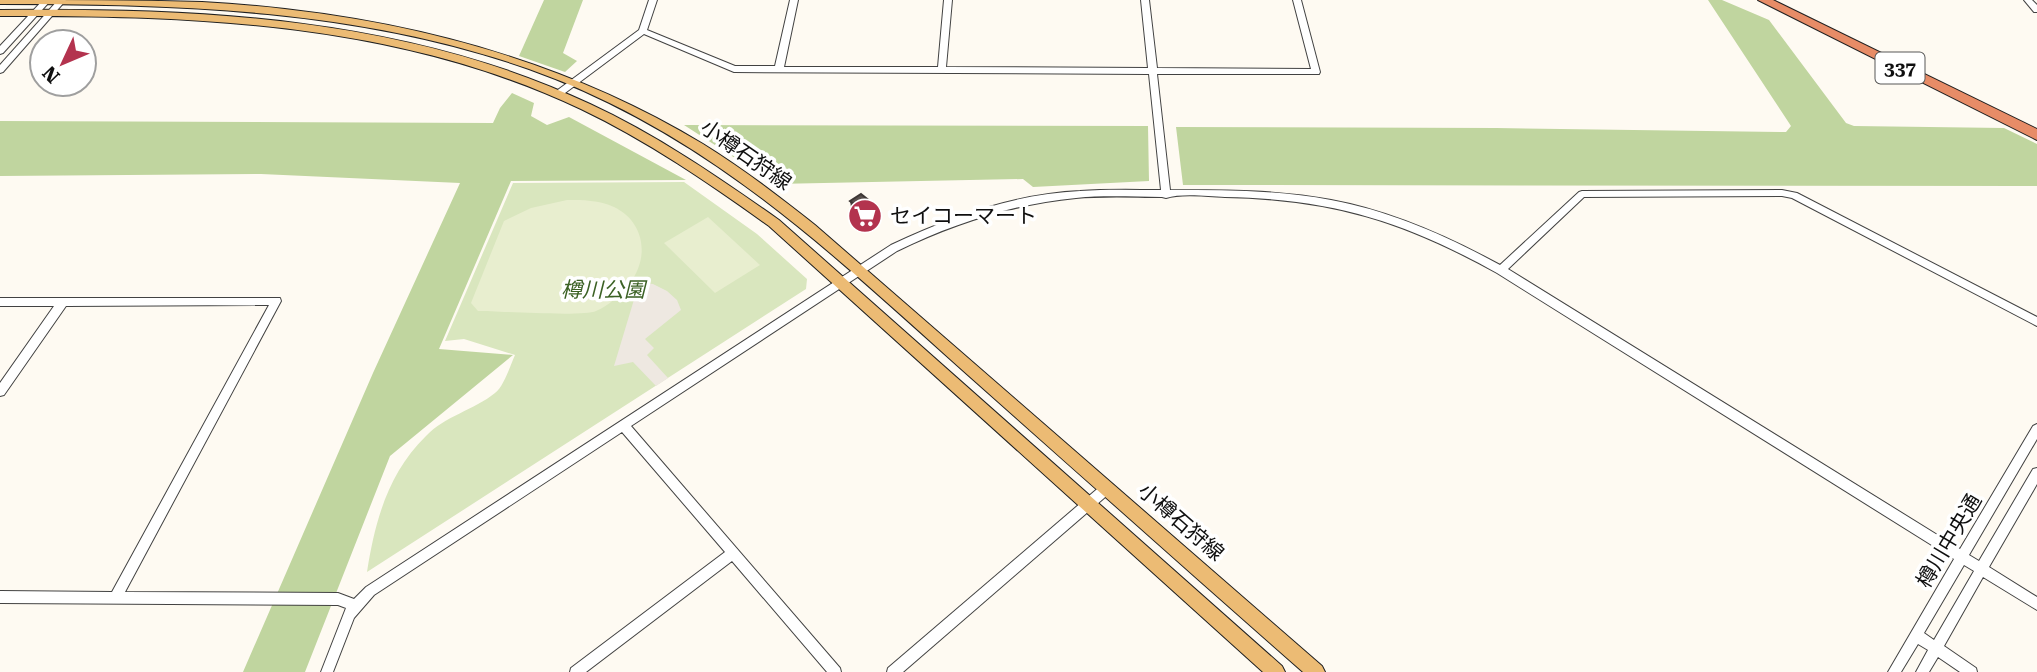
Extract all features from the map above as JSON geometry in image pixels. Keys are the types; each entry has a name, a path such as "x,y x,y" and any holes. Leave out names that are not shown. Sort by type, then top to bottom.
{"highway":[{"name":"337","path":"1764,0 2037,135"},
{"name":"337","path":"1782,0 2037,124"}],"main road":[{"name":"小樽石狩線","path":"0,1 135,0 240,5 348,19 468,46 574,83 637,113 722,162 859,270 1316,672"},
{"name":"小樽石狩線","path":"0,13 150,13 223,16 290,24 428,50 490,69 558,94 627,128 700,170 774,223 1276,672"}],"street":[{"path":"0,51 46,0"},
{"path":"0,70 61,0"},
{"path":"558,94 642,31 653,0"},
{"path":"779,69 794,0"},
{"path":"942,70 947,0"},
{"path":"1145,0 1166,195"},
{"path":"642,31 725,67 1316,72 1297,0"},
{"path":"2028,0 2037,10"},
{"path":"1501,270 1582,194 1782,193 1794,195 2037,322"},
{"path":"327,672 349,614 370,590 894,247 986,209 1061,196 1270,195 1349,207 1425,231 1501,270 2037,604"},
{"path":"0,302 276,301 115,598"},
{"path":"0,392 62,303"},
{"path":"622,425 835,672"},
{"name":"樽川中央通","path":"1894,672 2037,429"},
{"name":"樽川中央通","path":"1922,672 2037,473"},
{"path":"893,672 1107,488"},
{"path":"576,672 733,554"},
{"path":"0,597 338,599 356,606"},
{"path":"1916,635 1971,672"}],"green space":[{"path":"544,0 583,0 563,53 577,61 565,72 519,56"},
{"path":"1708,0 1722,0 1769,20 1846,123 1854,126 2004,128 2037,144 2037,186 1183,185 1176,127 1786,132 1791,126"},
{"path":"512,93 534,103 531,116 547,125 569,117 686,180 511,181 439,349 513,355 390,456 305,672 243,672 373,373 460,183 261,174 0,176 0,121 493,123 500,108"},
{"path":"684,125 1148,126 1149,181 1033,187 1023,179 775,184"},
{"name":"樽川公園","path":"684,182 757,234 807,279 806,289 367,572 379,516 402,466 413,450 434,429 495,393 504,381 515,355 464,339 445,341 513,183"},
{"path":"567,200 609,205 632,222 638,231 642,252 636,274 629,284 605,306 588,313 478,311 471,303 504,221 531,208"},
{"path":"708,217 760,265 715,293 664,243"}],"shaded area":[{"path":"639,283 653,284 667,291 677,300 681,310 645,339 654,348 647,355 668,378 656,386 633,362 614,366"}],"building":[{"path":"861,194 876,206 865,213 850,201"}],"place":[{"name":"セイコーマート","path":"865,216"}]}
